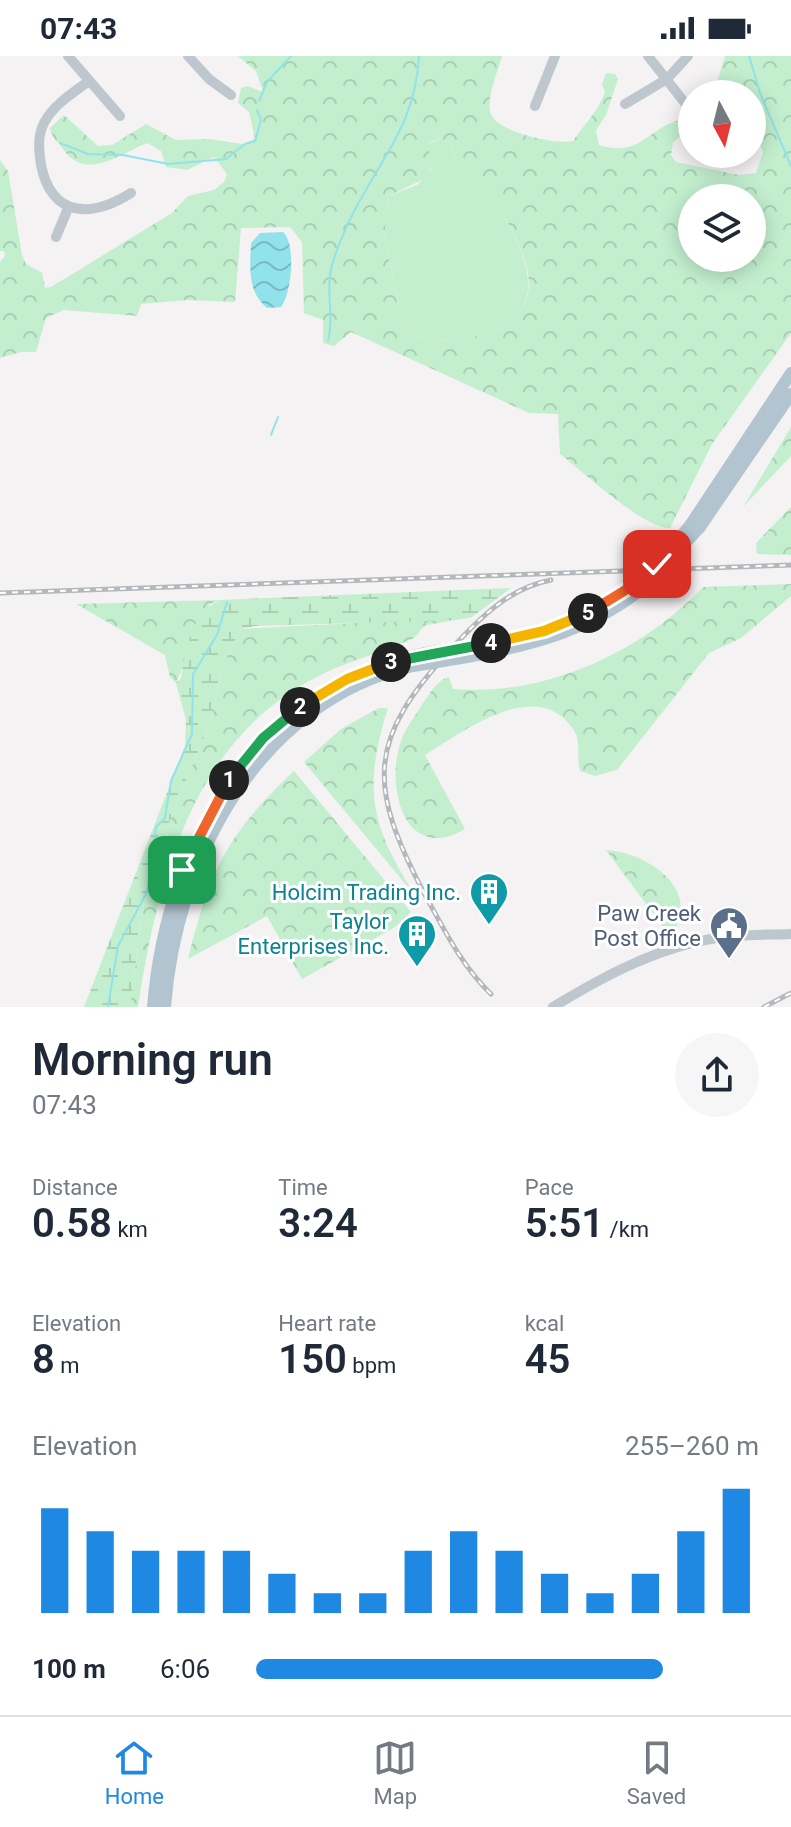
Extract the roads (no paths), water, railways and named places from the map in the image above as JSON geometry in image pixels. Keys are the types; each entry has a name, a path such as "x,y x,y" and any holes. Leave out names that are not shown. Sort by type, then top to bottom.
{"main road":[{"path":"153,1007 160,945 175,889 201,827 231,777 274,728 321,693 388,662 558,626 594,610 632,585 695,526 791,373"},
{"path":"165,1007 169,963 186,894 210,836 239,787 275,744 321,706 373,679 413,666 522,647 562,635 618,606 647,585 695,526 791,394"}],"street":[{"path":"68,56 120,116"},
{"path":"188,56 209,79 231,95"},
{"path":"535,106 555,56"},
{"path":"648,56 678,94"},
{"path":"625,104 667,79 688,56"},
{"path":"89,81 49,116 39,139 46,181 58,199 69,206 100,209 131,193"},
{"path":"56,237 69,206"},
{"path":"553,1007 630,965 693,942 720,937 791,934"}],"water":[{"path":"283,232 290,246 291,257 288,291 281,307 267,308 253,286 251,243 260,233"}],"waterway":[{"path":"259,101 267,82 291,56"},
{"path":"328,341 329,283 334,257 357,205 402,126 416,82 419,56"},
{"path":"749,56 760,93 791,166"},
{"path":"60,143 88,154 123,155 168,164 226,159 245,144 255,141 261,120 257,110"},
{"path":"271,435 278,417"},
{"path":"108,1007 118,946 147,892 156,827 165,818 171,781 192,734 193,674 217,635 227,602"}],"railway":[{"path":"0,593 791,565"},
{"path":"491,994 454,946 405,855 392,822 385,792 385,764 391,737 404,710 424,680 452,648 485,615 509,597 551,580"},
{"path":"764,1007 791,993"}],"place":[{"name":"Holcim Trading Inc.","path":"489,926"},
{"name":"Paw Creek Post Office","path":"729,960"},
{"name":"Taylor Enterprises Inc.","path":"417,968"}]}
